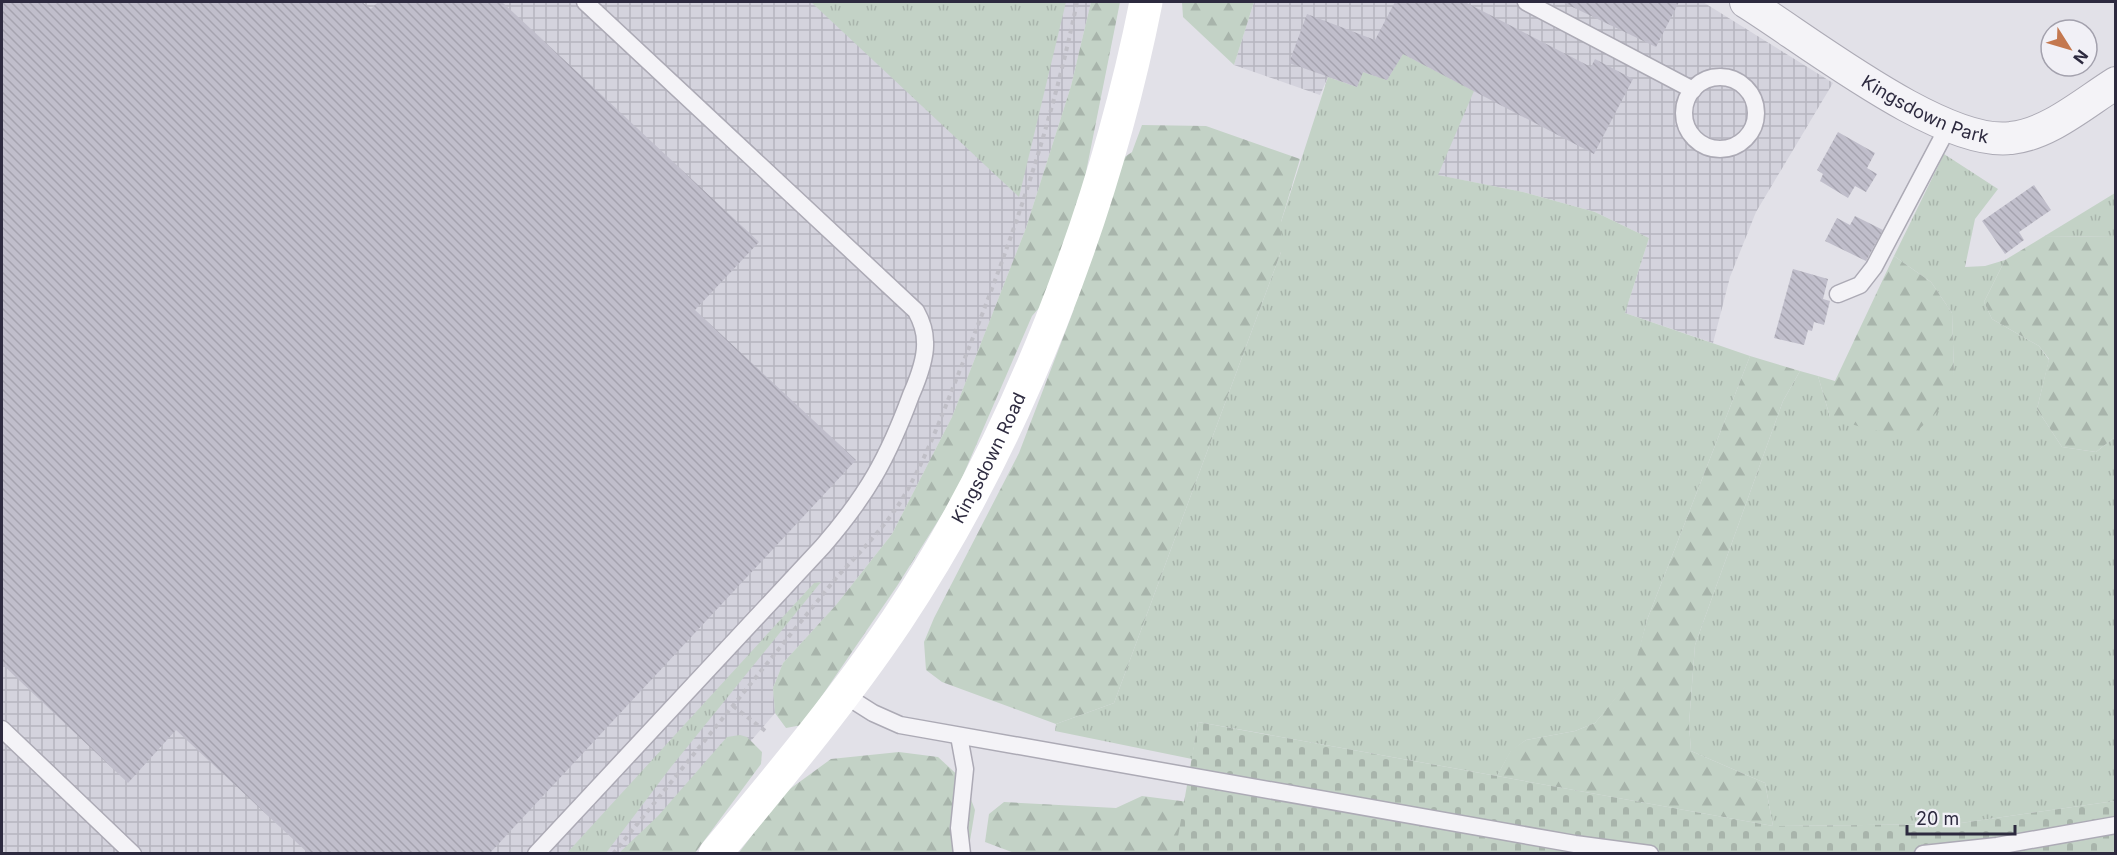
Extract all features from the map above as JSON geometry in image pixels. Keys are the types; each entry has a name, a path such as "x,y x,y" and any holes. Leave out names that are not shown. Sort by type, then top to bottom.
{"main road":[{"name":"Kingsdown Road","path":"715,854 797,755 897,620 945,542 987,465 1028,375 1068,274 1106,165 1134,63 1146,2"}],"street":[{"name":"Kingsdown Park","path":"1746,2 1859,76 1926,116 1977,135 2010,139 2038,132 2115,83"}],"lane":[{"path":"536,854 852,512 878,474 900,426 920,371 926,342 916,311 585,2"},
{"path":"1527,2 1693,90"},
{"path":"1722,77 1743,85 1755,104 1754,126 1748,136 1726,149 1702,144 1693,136 1684,113 1686,101 1693,90 1701,82 1722,77"},
{"path":"1838,294 1860,285 1874,267 1949,125"},
{"path":"843,694 873,713 900,725 1575,844 1650,854"},
{"path":"2,729 133,854"},
{"path":"959,736 965,769 959,828 962,854"},
{"path":"1923,854 1997,846 2115,825"}],"path":[{"path":"613,854 733,706 797,755"}],"shaded area":[{"path":"2,2 1091,2 1071,86 1026,228 952,417 892,534 836,605 783,663 773,688 775,713 655,853 2,854"},
{"path":"1254,2 1703,2 1833,83 1756,212 1730,277 1713,343 1625,313 1649,238 1595,212 1523,192 1437,175 1473,91 1387,80 1357,87 1328,77 1320,95 1234,65"}],"green space":[{"path":"811,2 1066,2 1019,197"},
{"path":"1091,2 1120,2 1086,172 1090,181 1132,152 1142,125 1206,126 1300,159 1281,222 1281,252 1114,703 1056,724 942,682 926,670 924,642 934,618 1019,453 1074,309 1047,299 1032,316 955,494 897,586 802,725 786,728 775,713 773,688 783,663 836,605 892,534 952,417 1026,228 1071,86"},
{"path":"1182,2 1254,2 1234,65 1183,17"},
{"path":"1403,54 1474,91 1438,175 1523,192 1595,212 1649,238 1625,313 1750,356 1647,620 1632,679 1595,723 1575,731 1526,740 1511,751 1497,776 1198,722 1192,759 1055,731 1056,724 1114,703 1281,252 1281,222 1328,77 1357,87 1363,72 1387,80"},
{"path":"1944,154 1998,189 1975,219 1965,267 1985,266 2005,260 1984,302 1992,319 2039,346 2049,360 2037,409 2062,447 2096,452 2115,437 2115,801 1954,824 1773,826 1765,783 1691,751 1689,724 1695,645 1783,401 1800,371 1818,376 1830,417 1954,374 1952,313 1931,282 1894,256"},
{"path":"2115,193 2115,236 2043,237"},
{"path":"2115,236 2115,437 2096,452 2062,447 2037,409 2049,359 2039,346 1992,319 1984,302 2005,260 2043,237"},
{"path":"1894,256 1931,282 1952,313 1954,374 1938,411 1914,434 1870,430 1830,417 1818,376 1835,381"},
{"path":"1750,356 1800,371 1783,401 1695,645 1689,724 1691,751 1765,783 1773,826 1497,776 1511,750 1526,740 1575,731 1595,723 1631,679 1647,620"},
{"path":"821,582 671,767 606,853 566,854 814,583"},
{"path":"1198,722 1773,826 1954,824 2115,801 2115,853 1175,854"},
{"path":"740,735 747,737 762,752 761,764 695,853 618,854 658,816 727,737"},
{"path":"899,752 938,757 964,781 975,810 968,853 738,854 783,794 831,759"},
{"path":"1142,796 1235,808 1356,854 1017,854 985,842 989,814 1004,802 1116,808"}],"building":[{"path":"2,2 362,2 371,9 378,2 502,2 759,242 695,310 856,460 489,854 309,854 176,730 128,783 2,664"},
{"path":"1395,2 1465,2 1591,67 1595,59 1633,79 1594,154 1403,54 1387,80 1363,72 1357,87 1289,63 1307,14 1375,40"},
{"path":"1562,2 1679,2 1656,47"},
{"path":"1838,132 1875,153 1867,168 1877,174 1866,192 1855,186 1848,198 1820,181 1823,174 1817,170"},
{"path":"2034,185 2051,210 2019,232 2024,240 2005,254 1982,221"},
{"path":"1855,216 1883,230 1866,261 1825,241 1837,218 1850,225"},
{"path":"1793,269 1828,279 1823,299 1830,301 1824,325 1814,322 1812,331 1808,330 1804,345 1774,338"}]}
